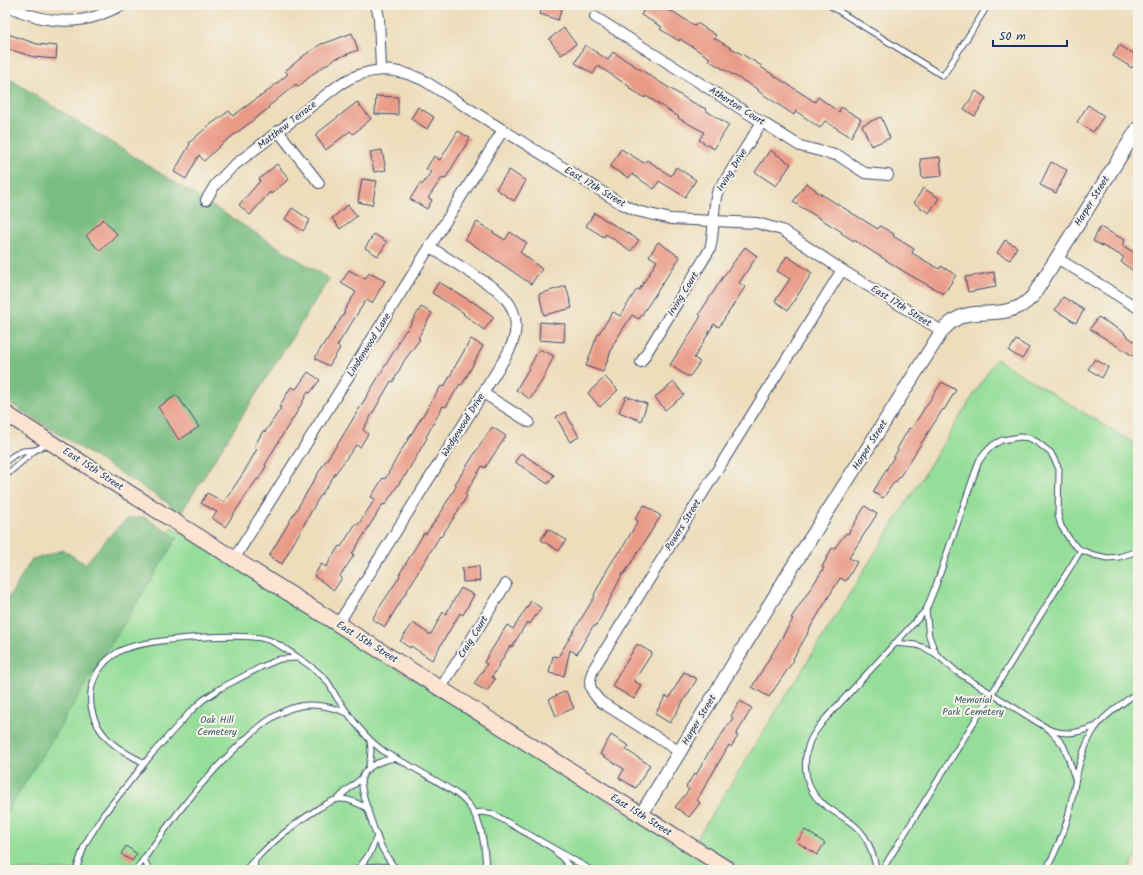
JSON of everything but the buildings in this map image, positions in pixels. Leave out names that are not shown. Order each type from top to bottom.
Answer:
[{"type":"main road","name":"East 15th Street","points":[[5,413],[234,559],[729,870]]},
{"type":"street","points":[[6,5],[35,17],[64,21],[79,20],[96,16],[123,5]]},
{"type":"street","points":[[376,5],[379,18],[381,70]]},
{"type":"street","name":"Atherton Court","points":[[595,17],[800,146],[839,156],[865,173],[888,175]]},
{"type":"street","name":"East 17th Street","points":[[381,70],[393,70],[406,73],[423,80],[620,203],[637,211],[671,219],[757,223],[782,230],[842,270],[942,331]]},
{"type":"street","name":"Matthew Terrace","points":[[206,200],[223,175],[340,84],[358,74],[381,70]]},
{"type":"street","name":"Irving Drive","points":[[713,221],[717,193],[762,122]]},
{"type":"street","name":"Harper Street","points":[[641,815],[795,563],[942,331],[948,324],[960,316],[971,313],[1005,312],[1026,303],[1033,296],[1138,128]]},
{"type":"street","name":"Lindenwood Lane","points":[[234,559],[503,130]]},
{"type":"street","points":[[278,131],[319,183]]},
{"type":"street","name":"Irving Court","points":[[641,362],[705,258],[712,242],[713,221]]},
{"type":"street","name":"Wedgewood Drive","points":[[338,624],[483,393],[511,347],[515,336],[516,324],[514,313],[511,305],[504,296],[496,289],[430,248]]},
{"type":"street","points":[[1057,258],[1138,308]]},
{"type":"street","name":"Powers Street","points":[[680,752],[601,702],[594,696],[590,687],[590,677],[598,661],[842,270]]},
{"type":"street","points":[[483,393],[529,422]]},
{"type":"street","name":"Craig Court","points":[[440,689],[506,584]]},
{"type":"lane","points":[[829,5],[943,76],[988,5]]},
{"type":"lane","points":[[877,870],[870,847],[865,837],[848,821],[824,806],[815,797],[808,785],[806,762],[810,741],[819,727],[926,610],[936,586],[980,461],[985,452],[1002,440],[1020,437],[1029,438],[1037,442],[1051,453],[1059,469],[1060,480],[1058,516],[1061,526],[1072,543],[1081,550],[1108,558],[1119,557],[1138,551]]},
{"type":"lane","points":[[5,476],[36,450],[50,442]]},
{"type":"lane","points":[[5,462],[14,455],[23,451],[36,450]]},
{"type":"lane","points":[[882,870],[1081,550]]},
{"type":"lane","points":[[926,610],[926,625],[936,654]]},
{"type":"lane","points":[[144,763],[112,743],[98,726],[90,710],[89,694],[101,667],[118,651],[135,645],[158,641],[228,636],[249,636],[265,639],[312,666],[328,682],[348,713],[370,741],[383,751],[453,791],[464,800],[474,813],[480,828],[486,870]]},
{"type":"lane","points":[[895,644],[925,648],[936,654],[957,672],[1050,730],[1059,733],[1072,734],[1097,726]]},
{"type":"lane","points":[[76,870],[85,844],[92,830],[144,763],[190,712],[203,700],[221,688],[261,667],[280,659],[298,658]]},
{"type":"lane","points":[[1046,870],[1064,832],[1075,778],[1090,738],[1097,726],[1138,692]]},
{"type":"lane","points":[[136,870],[172,819],[195,791],[229,755],[250,735],[268,721],[299,706],[314,704],[332,707],[348,713]]},
{"type":"lane","points":[[1050,730],[1063,745],[1075,778]]},
{"type":"lane","points":[[245,870],[273,841],[299,820],[329,802],[338,799],[351,786],[362,778],[368,769],[371,758],[372,749],[370,741]]},
{"type":"lane","points":[[368,769],[377,763],[396,758]]},
{"type":"lane","points":[[362,778],[364,801],[377,836],[396,870]]},
{"type":"lane","points":[[338,799],[359,803],[368,809]]},
{"type":"lane","points":[[474,813],[483,812],[493,814],[591,870]]},
{"type":"lane","points":[[357,869],[370,853],[377,836]]},
{"type":"lane","points":[[552,847],[571,870]]},
{"type":"lane","points":[[144,859],[149,870]]},
{"type":"lane","points":[[254,870],[255,860]]},
{"type":"lane","points":[[357,869],[383,867],[396,870]]},
{"type":"green space","points":[[5,76],[329,279],[179,516],[168,509],[171,505],[5,400]]},
{"type":"green space","name":"Memorial Park Cemetery","points":[[996,359],[1138,446],[1138,853],[1128,870],[743,870],[696,840]]},
{"type":"green space","points":[[144,517],[177,538],[5,815],[5,604],[32,559],[63,550],[85,564],[116,529],[129,518]]},
{"type":"green space","name":"Oak Hill Cemetery","points":[[172,527],[717,870],[5,870],[5,791]]}]
